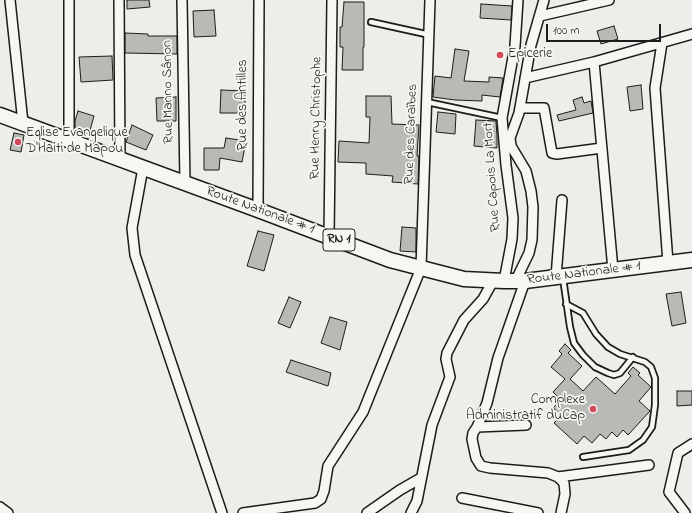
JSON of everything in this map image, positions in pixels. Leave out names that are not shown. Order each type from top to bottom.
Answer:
[{"type":"main road","name":"Route Nationale # 1","points":[[0,115],[329,236],[390,260],[464,279],[509,281],[560,277],[692,260]]},
{"type":"street","points":[[10,0],[23,123]]},
{"type":"street","points":[[69,140],[70,0]]},
{"type":"street","points":[[119,0],[120,159]]},
{"type":"street","name":"Rue Manno Sânon","points":[[182,0],[185,183]]},
{"type":"street","name":"Rue des Antilles","points":[[258,210],[259,0]]},
{"type":"street","name":"Rue Henry Christophe","points":[[329,236],[332,0]]},
{"type":"street","name":"Rue des Caraïbes","points":[[243,513],[315,503],[321,499],[324,491],[328,466],[363,412],[421,268],[430,0]]},
{"type":"street","name":"Rue Capois La Mort","points":[[509,281],[513,218],[502,118],[515,46],[518,0]]},
{"type":"street","points":[[411,513],[417,501],[432,425],[450,377],[446,359],[447,353],[464,320],[483,299],[509,281],[530,253],[533,207],[531,191],[526,171],[511,146],[510,138],[520,108],[531,45],[544,0]]},
{"type":"street","points":[[540,16],[609,0]]},
{"type":"street","points":[[525,78],[594,62],[692,34]]},
{"type":"street","points":[[662,43],[655,88],[668,264]]},
{"type":"street","points":[[594,62],[613,270]]},
{"type":"street","points":[[520,108],[544,108],[552,153],[557,154],[602,148]]},
{"type":"street","points":[[143,168],[132,228],[135,255],[222,513]]},
{"type":"street","points":[[560,277],[562,200]]},
{"type":"street","points":[[509,281],[498,358],[487,403],[473,433],[472,439],[476,458],[481,466],[548,474],[558,477],[649,465]]},
{"type":"street","points":[[477,427],[526,425]]},
{"type":"street","points":[[685,513],[669,492],[678,453],[692,444]]},
{"type":"street","points":[[558,477],[564,483],[565,494],[561,513]]},
{"type":"street","points":[[367,513],[400,490],[421,478]]},
{"type":"street","points":[[462,498],[538,513]]},
{"type":"street","points":[[0,507],[8,513]]},
{"type":"lane","points":[[371,22],[430,35]]},
{"type":"lane","points":[[427,102],[502,118]]},
{"type":"lane","points":[[560,277],[574,343],[583,355],[595,367],[614,375],[620,373],[633,357]]},
{"type":"lane","points":[[566,304],[583,313],[596,334],[608,348],[620,354],[645,362],[651,367],[654,378],[655,404],[652,427],[643,440],[629,450],[583,457]]},
{"type":"building","points":[[127,0],[149,0],[150,7],[127,9]]},
{"type":"building","points":[[344,2],[364,2],[363,70],[342,70],[343,47],[340,47],[340,27],[342,27]]},
{"type":"building","points":[[481,4],[512,6],[511,20],[480,18]]},
{"type":"building","points":[[214,10],[216,36],[194,37],[193,11]]},
{"type":"building","points":[[614,26],[618,39],[601,44],[597,31]]},
{"type":"building","points":[[125,33],[148,34],[148,36],[177,36],[177,54],[125,53]]},
{"type":"building","points":[[455,49],[469,51],[464,81],[489,82],[489,77],[503,78],[500,97],[482,95],[482,101],[455,100],[433,97],[435,76],[451,78]]},
{"type":"building","points":[[112,56],[113,80],[81,82],[79,57]]},
{"type":"building","points":[[641,85],[643,109],[630,111],[627,87]]},
{"type":"building","points":[[221,90],[245,91],[245,113],[220,113]]},
{"type":"building","points":[[366,96],[391,96],[392,124],[419,125],[417,156],[419,156],[418,184],[392,182],[393,176],[366,174],[366,163],[338,162],[339,141],[369,143],[370,117],[366,117]]},
{"type":"building","points":[[176,97],[176,121],[157,121],[156,98]]},
{"type":"building","points":[[582,97],[584,103],[591,101],[593,113],[559,121],[557,115],[576,110],[573,100]]},
{"type":"building","points":[[78,111],[94,116],[89,134],[75,130],[75,121]]},
{"type":"building","points":[[438,112],[456,114],[455,134],[436,132]]},
{"type":"building","points":[[476,120],[496,121],[497,148],[474,146]]},
{"type":"building","points":[[132,125],[153,135],[146,150],[126,142]]},
{"type":"building","points":[[14,133],[24,135],[21,152],[10,150]]},
{"type":"building","points":[[226,138],[246,141],[242,162],[220,158],[219,170],[204,170],[204,148],[224,148]]},
{"type":"building","points":[[402,227],[416,228],[416,252],[400,251]]},
{"type":"building","points":[[258,231],[274,235],[264,271],[247,266]]},
{"type":"building","points":[[681,292],[686,323],[672,326],[666,294]]},
{"type":"building","points":[[289,297],[301,302],[290,328],[278,323]]},
{"type":"building","points":[[330,317],[347,322],[340,350],[321,343]]},
{"type":"building","points":[[565,344],[571,350],[568,353],[582,366],[570,379],[583,391],[596,377],[615,394],[631,376],[628,373],[633,367],[640,373],[638,375],[651,387],[639,401],[650,411],[628,435],[623,430],[617,437],[612,432],[606,439],[600,434],[592,443],[584,436],[577,444],[554,423],[562,415],[553,408],[561,400],[553,392],[565,379],[551,367],[562,354],[559,351]]},
{"type":"building","points":[[291,360],[331,373],[328,386],[286,372]]},
{"type":"building","points":[[677,391],[692,391],[692,405],[677,406]]},
{"type":"place","name":"Epicerie","points":[[500,55]]},
{"type":"place","name":"Eglise Evangelique D'Haiti de Mapou","points":[[18,142]]},
{"type":"place","name":"Complexe Administratif duCap","points":[[593,409]]}]
